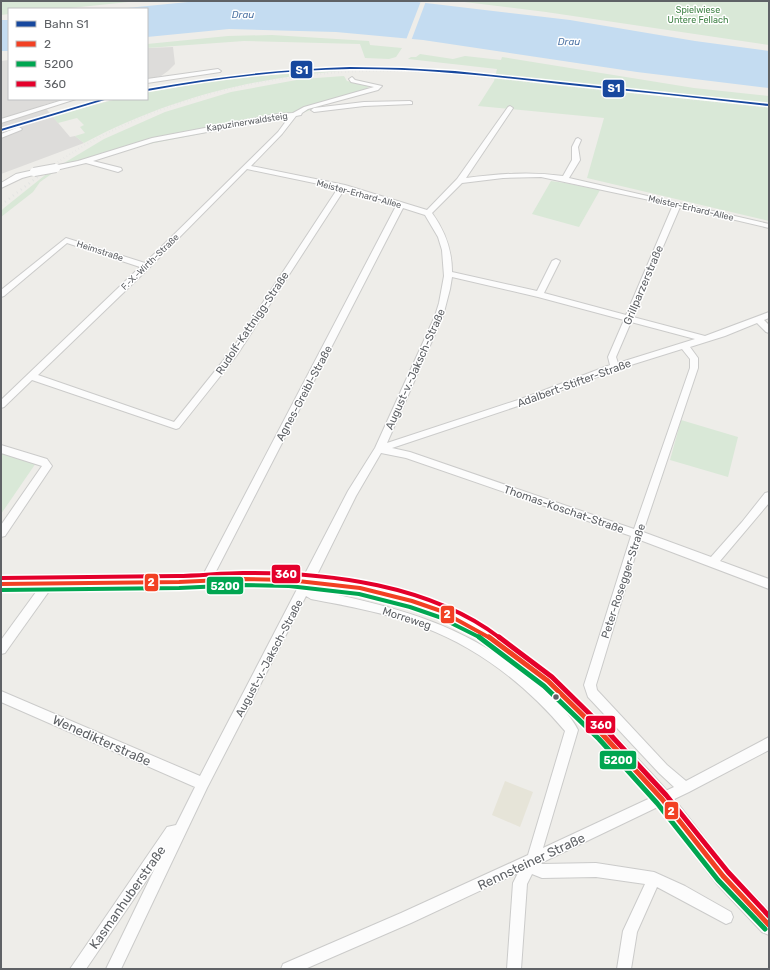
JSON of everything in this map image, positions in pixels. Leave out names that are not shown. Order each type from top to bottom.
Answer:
[{"type":"main road","points":[[1,584],[267,579],[306,585],[360,588],[412,601],[441,611],[484,633],[548,681],[603,734],[662,800],[723,876],[769,925]]},
{"type":"street","points":[[148,82],[218,71]]},
{"type":"street","points":[[294,115],[314,105],[376,89],[379,86],[354,81],[352,79]]},
{"type":"street","points":[[1,121],[69,100]]},
{"type":"street","name":"Kapuzinerwaldsteig","points":[[1,186],[19,176],[87,161],[134,145],[174,136],[320,109],[364,104],[410,103]]},
{"type":"street","points":[[428,213],[460,181],[510,108]]},
{"type":"street","name":"F.-X.-Wirth-Straße","points":[[1,405],[146,266],[280,133],[294,115]]},
{"type":"street","points":[[1,136],[19,129]]},
{"type":"street","points":[[565,179],[576,160],[575,147],[578,140]]},
{"type":"street","points":[[87,161],[118,170]]},
{"type":"street","name":"Meister-Erhard-Allee","points":[[246,167],[342,187],[428,213]]},
{"type":"street","name":"Meister-Erhard-Allee","points":[[460,181],[503,176],[541,175],[677,204],[769,226]]},
{"type":"street","name":"Rudolf-Kattnigg-Straße","points":[[30,376],[176,426],[234,354],[342,187]]},
{"type":"street","name":"Agnes-Greibl-Straße","points":[[206,580],[401,204]]},
{"type":"street","name":"Grillparzerstraße","points":[[615,367],[612,358],[677,204]]},
{"type":"street","name":"August-v.-Jaksch-Straße","points":[[113,969],[203,784],[352,494],[379,449],[440,316],[445,300],[449,274],[448,254],[442,233],[437,223],[428,213]]},
{"type":"street","name":"Heimstraße","points":[[1,294],[66,240],[146,266]]},
{"type":"street","points":[[539,294],[556,261]]},
{"type":"street","points":[[449,274],[539,294],[704,339]]},
{"type":"street","name":"Adalbert-Stifter-Straße","points":[[379,449],[524,401],[615,367],[722,334],[769,315]]},
{"type":"street","points":[[758,319],[769,330]]},
{"type":"street","name":"Peter-Rosegger-Straße","points":[[683,345],[694,358],[694,368],[637,534],[590,685],[592,693],[663,769],[685,788]]},
{"type":"street","points":[[1,449],[44,462],[47,466],[1,533]]},
{"type":"street","name":"Thomas-Koschat-Straße","points":[[379,449],[408,454],[637,534],[769,584]]},
{"type":"street","points":[[712,563],[746,525],[769,496]]},
{"type":"street","points":[[1,649],[48,584]]},
{"type":"street","name":"Morreweg","points":[[306,585],[311,594],[366,605],[440,628],[499,661],[530,685],[554,707],[572,730],[533,860]]},
{"type":"street","name":"Wenedikterstraße","points":[[1,696],[203,784]]},
{"type":"street","name":"Rennsteiner Straße","points":[[289,969],[406,918],[662,800],[769,742]]},
{"type":"street","name":"Kasmanhuberstraße","points":[[77,969],[172,832],[180,831]]},
{"type":"street","points":[[533,860],[536,869],[542,871],[596,870],[654,879],[680,891],[726,917]]},
{"type":"street","points":[[514,969],[520,883],[533,860]]},
{"type":"street","points":[[624,969],[630,931],[654,879]]},
{"type":"shaded area","points":[[173,47],[175,64],[161,76],[148,79],[148,48]]},
{"type":"shaded area","points":[[8,60],[8,100],[60,100],[43,105],[70,137],[75,136],[84,143],[1,174],[1,61]]},
{"type":"shaded area","points":[[505,781],[533,792],[520,827],[492,815]]},
{"type":"green space","points":[[1,1],[138,1],[71,8],[8,8],[8,14],[1,15]]},
{"type":"green space","name":"Spielwiese Untere Fellach","points":[[456,1],[769,1],[769,45],[546,12]]},
{"type":"green space","points":[[272,35],[369,41],[370,45],[402,48],[396,57],[389,59],[365,58],[360,44],[244,41],[148,48],[148,44],[228,36]]},
{"type":"green space","points":[[420,54],[453,59],[465,56],[501,60],[502,57],[694,88],[769,96],[769,221],[587,178],[604,118],[478,106],[494,81],[497,69],[408,59],[411,57],[416,57]]},
{"type":"green space","points":[[339,71],[272,79],[208,94],[146,114],[84,143],[75,136],[85,133],[80,127],[84,125],[77,118],[58,123],[52,116],[113,100],[148,100],[148,92],[253,76]]},
{"type":"green space","points":[[344,76],[347,81],[370,85],[365,90],[332,101],[298,115],[149,144],[69,166],[64,163],[104,139],[165,112],[231,92],[302,79]]},
{"type":"green space","points":[[57,170],[40,182],[33,192],[1,217],[1,211],[4,208],[49,172]]},
{"type":"green space","points":[[551,181],[600,190],[579,227],[532,214]]},
{"type":"green space","points":[[681,420],[738,437],[728,477],[670,460]]},
{"type":"green space","points":[[1,452],[36,463],[1,514]]},
{"type":"water","name":"Drau","points":[[198,1],[409,1],[570,20],[695,41],[769,51],[769,88],[637,72],[423,40],[336,32],[229,29],[148,37],[148,8],[127,8]]},
{"type":"water","points":[[1,20],[8,20],[8,51],[1,51]]},
{"type":"pier","points":[[421,1],[426,1],[411,41],[406,40]]},
{"type":"railway","points":[[52,166],[87,144],[124,125],[163,109],[202,96],[243,86],[284,78],[326,73],[413,71],[483,77],[769,108]]},
{"type":"railway","points":[[1,205],[53,165]]},
{"type":"rail line","name":"S1","points":[[148,90],[197,81],[274,72],[376,68],[481,74],[769,105]]},
{"type":"rail line","name":"S1","points":[[1,130],[103,100]]},
{"type":"transit line","name":"360","points":[[1,578],[179,576],[243,573],[289,574],[361,582],[413,595],[444,606],[487,628],[552,677],[607,731],[666,795],[728,872],[769,916]]},
{"type":"transit line","name":"2","points":[[1,584],[179,582],[243,579],[289,580],[360,588],[412,601],[441,611],[484,633],[548,681],[603,735],[662,799],[723,876],[769,925]]},
{"type":"transit line","name":"5200","points":[[1,590],[179,588],[243,585],[289,586],[359,594],[410,607],[439,617],[481,638],[544,686],[599,739],[657,803],[718,880],[765,929]]}]
